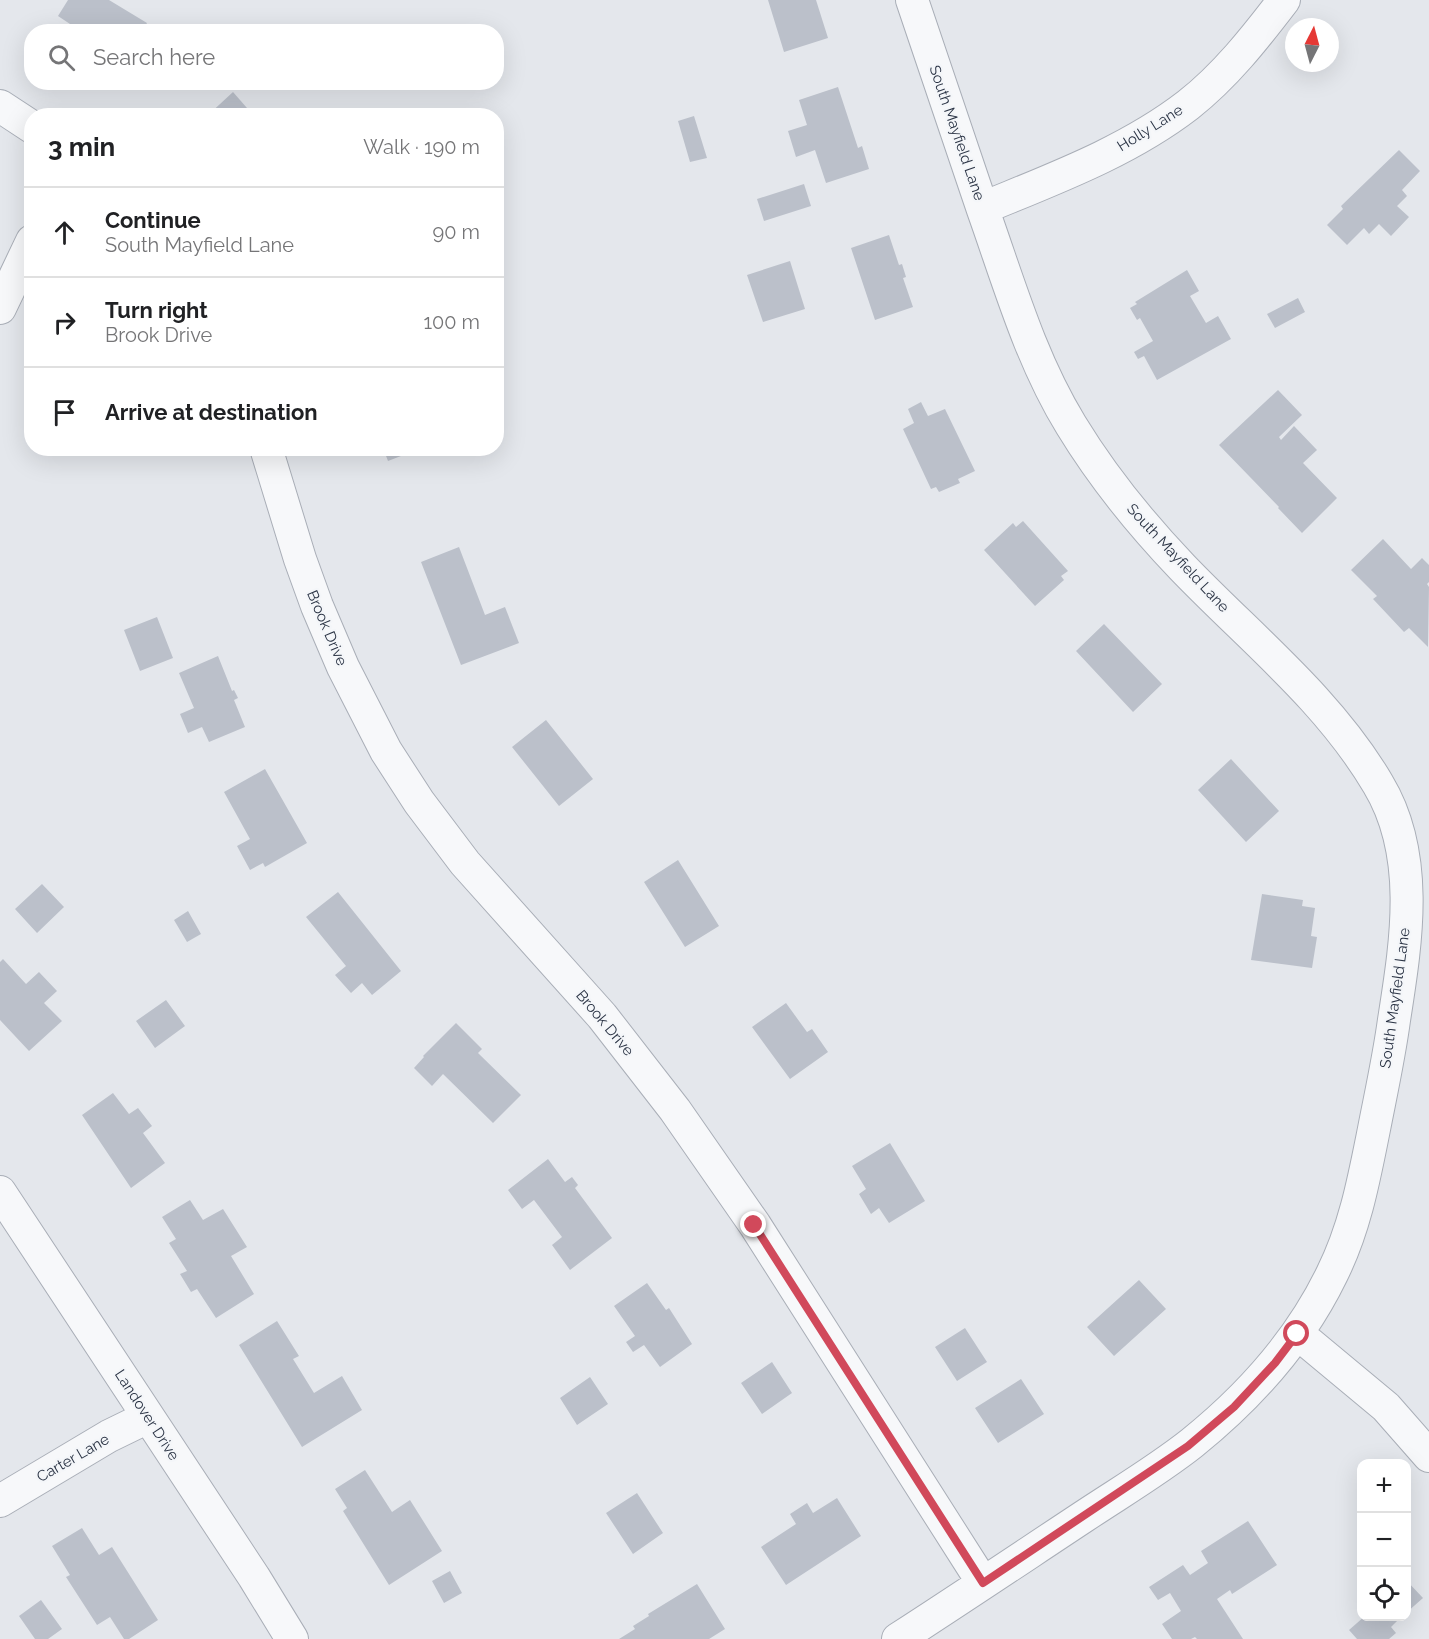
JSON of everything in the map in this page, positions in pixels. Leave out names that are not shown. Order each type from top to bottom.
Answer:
[{"type":"street","name":"South Mayfield Lane","points":[[898,1639],[1188,1446],[1234,1407],[1275,1363],[1297,1334],[1332,1275],[1352,1228],[1391,1041],[1406,937],[1406,886],[1400,838],[1391,810],[1378,784],[1340,730],[1296,680],[1180,566],[1108,482],[1068,420],[1035,356],[1013,301],[912,0]]},
{"type":"street","name":"Holly Lane","points":[[983,208],[1090,162],[1144,135],[1188,105],[1220,77],[1254,39],[1284,0]]},
{"type":"street","points":[[0,106],[24,122]]},
{"type":"street","points":[[0,308],[24,258]]},
{"type":"street","name":"Brook Drive","points":[[268,456],[300,559],[343,667],[392,759],[419,802],[465,863],[602,1016],[675,1110],[754,1225],[983,1583]]},
{"type":"street","name":"Landover Drive","points":[[0,1192],[254,1576],[292,1639]]},
{"type":"street","points":[[1297,1334],[1386,1407],[1429,1456]]},
{"type":"street","name":"Carter Lane","points":[[0,1501],[110,1436],[148,1417]]},
{"type":"building","points":[[68,0],[109,0],[147,23],[70,24],[58,16]]},
{"type":"building","points":[[768,0],[816,0],[828,38],[784,52]]},
{"type":"building","points":[[838,87],[858,148],[862,146],[869,169],[826,183],[815,150],[796,157],[788,131],[807,125],[799,100]]},
{"type":"building","points":[[233,92],[247,108],[216,108]]},
{"type":"building","points":[[694,116],[707,158],[690,162],[678,121]]},
{"type":"building","points":[[1399,150],[1420,171],[1402,190],[1407,196],[1397,206],[1409,217],[1391,236],[1379,224],[1369,234],[1364,228],[1347,245],[1327,225],[1343,209],[1341,206]]},
{"type":"building","points":[[804,184],[811,206],[764,221],[757,199]]},
{"type":"building","points":[[889,235],[899,265],[902,264],[906,277],[903,278],[913,307],[875,320],[851,248]]},
{"type":"building","points":[[790,261],[805,309],[763,322],[747,275]]},
{"type":"building","points":[[1187,270],[1199,291],[1190,296],[1206,323],[1218,316],[1231,339],[1157,380],[1144,356],[1138,359],[1134,352],[1153,341],[1140,318],[1137,320],[1130,308],[1137,304],[1135,302]]},
{"type":"building","points":[[1298,298],[1305,312],[1275,328],[1267,314]]},
{"type":"building","points":[[1278,390],[1302,415],[1279,437],[1281,440],[1294,426],[1317,450],[1303,463],[1337,498],[1302,533],[1219,445]]},
{"type":"building","points":[[921,402],[928,416],[945,409],[975,471],[958,479],[960,483],[939,492],[936,487],[931,489],[903,429],[914,423],[908,409]]},
{"type":"building","points":[[386,456],[401,456],[388,461]]},
{"type":"building","points":[[1023,521],[1068,571],[1061,576],[1064,580],[1035,606],[984,550],[1013,523],[1016,527]]},
{"type":"building","points":[[1383,539],[1411,569],[1422,558],[1429,565],[1428,647],[1409,628],[1404,632],[1373,599],[1377,596],[1351,570]]},
{"type":"building","points":[[459,547],[485,615],[505,607],[519,643],[461,665],[421,562]]},
{"type":"building","points":[[157,617],[173,658],[140,671],[124,630]]},
{"type":"building","points":[[1104,624],[1162,684],[1133,712],[1076,651]]},
{"type":"building","points":[[218,656],[232,691],[234,690],[238,698],[234,700],[245,727],[209,742],[202,727],[188,733],[180,714],[194,708],[179,673]]},
{"type":"building","points":[[546,720],[593,779],[559,806],[512,747]]},
{"type":"building","points":[[1231,759],[1279,811],[1246,842],[1198,790]]},
{"type":"building","points":[[265,769],[307,843],[265,867],[263,863],[250,870],[237,846],[250,839],[224,792]]},
{"type":"building","points":[[678,860],[719,926],[685,947],[644,882]]},
{"type":"building","points":[[42,884],[64,907],[37,933],[15,909]]},
{"type":"building","points":[[338,892],[401,971],[372,995],[362,983],[351,993],[335,975],[346,966],[306,917]]},
{"type":"building","points":[[1262,894],[1303,900],[1302,906],[1315,908],[1311,936],[1317,937],[1312,968],[1251,960]]},
{"type":"building","points":[[188,911],[201,934],[187,942],[174,920]]},
{"type":"building","points":[[3,959],[26,984],[39,972],[57,991],[44,1003],[62,1021],[29,1051],[0,1020],[0,962]]},
{"type":"building","points":[[166,1000],[185,1026],[155,1048],[136,1021]]},
{"type":"building","points":[[786,1003],[807,1032],[812,1029],[828,1052],[790,1079],[752,1027]]},
{"type":"building","points":[[456,1023],[482,1049],[478,1053],[521,1095],[493,1123],[443,1074],[432,1086],[414,1068]]},
{"type":"building","points":[[113,1093],[129,1114],[138,1108],[152,1126],[143,1133],[165,1163],[131,1188],[82,1115]]},
{"type":"building","points":[[890,1143],[925,1201],[889,1223],[879,1208],[871,1214],[859,1194],[866,1189],[852,1166]]},
{"type":"building","points":[[548,1159],[565,1182],[572,1177],[578,1185],[575,1188],[612,1238],[570,1270],[552,1245],[562,1237],[534,1200],[522,1209],[508,1190]]},
{"type":"building","points":[[190,1200],[203,1220],[223,1209],[247,1247],[231,1256],[254,1294],[216,1318],[197,1289],[191,1292],[180,1274],[187,1271],[169,1243],[176,1239],[162,1217]]},
{"type":"building","points":[[1139,1280],[1166,1309],[1114,1356],[1087,1327]]},
{"type":"building","points":[[647,1283],[666,1310],[669,1308],[692,1344],[660,1367],[644,1345],[633,1352],[626,1342],[635,1336],[614,1306]]},
{"type":"building","points":[[277,1321],[299,1356],[293,1359],[314,1393],[342,1376],[362,1410],[302,1447],[239,1345]]},
{"type":"building","points":[[965,1328],[987,1362],[957,1381],[935,1347]]},
{"type":"building","points":[[772,1362],[792,1393],[762,1414],[741,1383]]},
{"type":"building","points":[[590,1377],[608,1404],[577,1425],[560,1398]]},
{"type":"building","points":[[1021,1379],[1044,1414],[998,1443],[975,1408]]},
{"type":"building","points":[[365,1470],[392,1512],[410,1500],[442,1551],[389,1585],[343,1511],[347,1508],[335,1489]]},
{"type":"building","points":[[637,1493],[663,1533],[633,1554],[606,1513]]},
{"type":"building","points":[[837,1498],[861,1536],[786,1585],[761,1547],[796,1524],[790,1514],[807,1503],[813,1513]]},
{"type":"building","points":[[1248,1521],[1277,1565],[1232,1594],[1230,1590],[1217,1599],[1243,1639],[1197,1639],[1195,1637],[1172,1639],[1162,1624],[1181,1611],[1170,1593],[1158,1600],[1149,1587],[1183,1565],[1190,1575],[1208,1563],[1201,1551]]},
{"type":"building","points":[[82,1528],[99,1555],[112,1547],[158,1620],[129,1639],[124,1639],[110,1617],[97,1625],[66,1577],[70,1575],[52,1546]]},
{"type":"building","points":[[450,1571],[462,1593],[444,1603],[432,1581]]},
{"type":"building","points":[[697,1584],[725,1629],[709,1639],[619,1639],[635,1629],[633,1626],[649,1616],[648,1614]]},
{"type":"building","points":[[1411,1585],[1423,1598],[1411,1609]]},
{"type":"building","points":[[41,1600],[62,1629],[48,1639],[35,1639],[19,1616]]},
{"type":"building","points":[[1359,1621],[1397,1621],[1391,1627],[1396,1633],[1389,1639],[1357,1639],[1349,1630]]},
{"type":"route","points":[[754,1225],[983,1583],[1188,1446],[1234,1407],[1275,1363],[1297,1334]]}]
